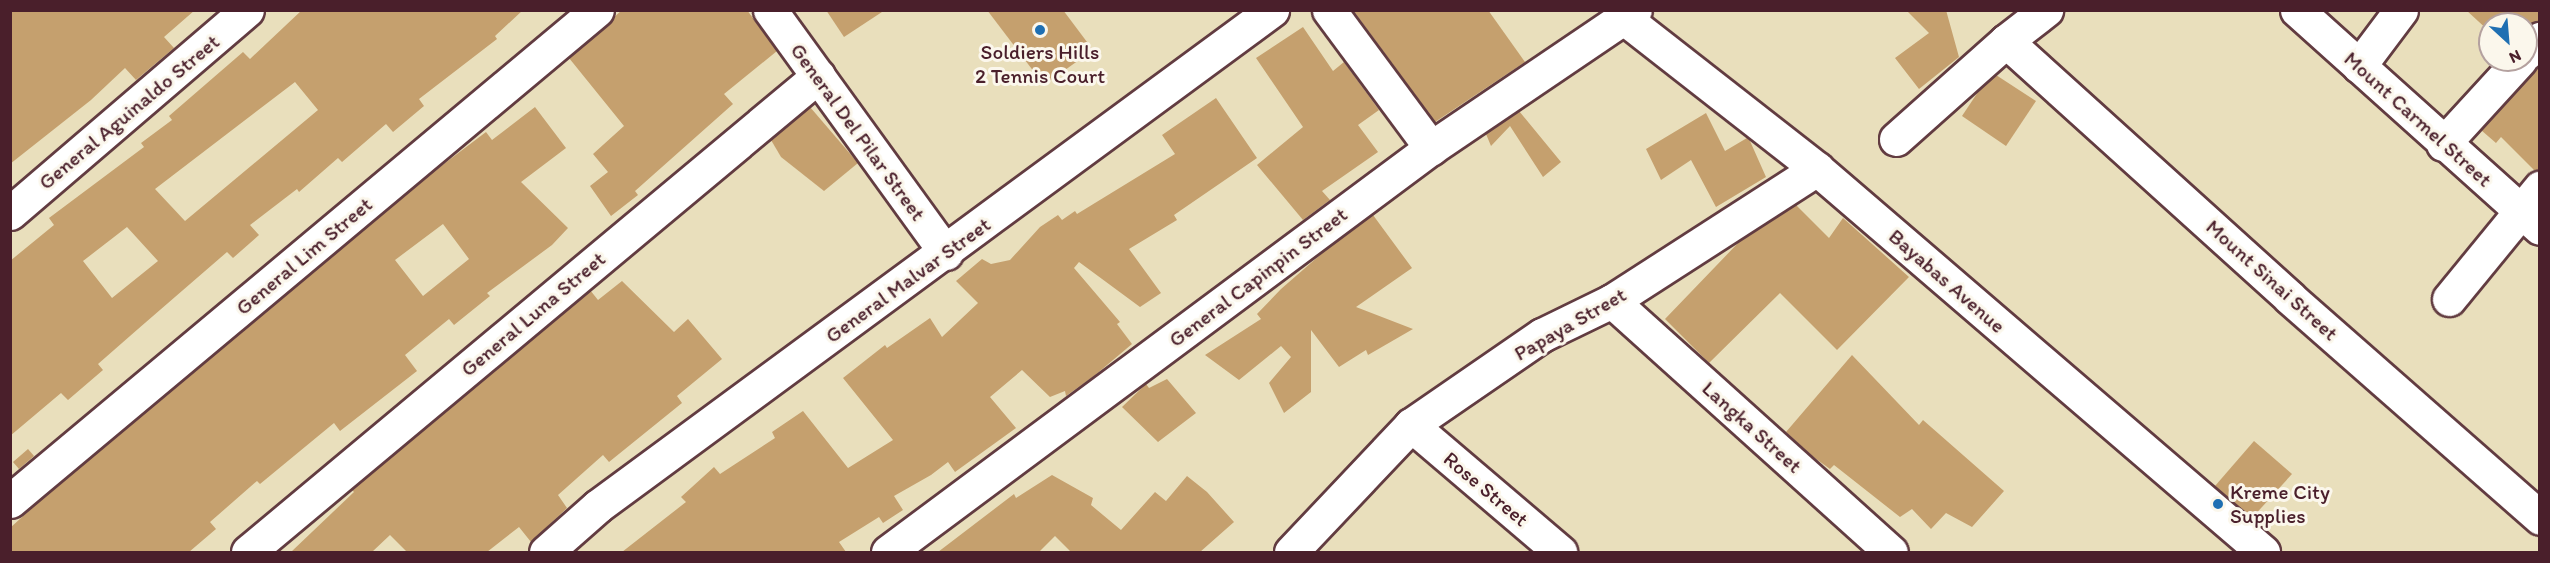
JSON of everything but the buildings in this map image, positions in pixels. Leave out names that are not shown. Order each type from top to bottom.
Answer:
[{"type":"street","name":"General Aguinaldo Street","points":[[10,213],[248,10]]},
{"type":"street","name":"General Lim Street","points":[[10,501],[597,10]]},
{"type":"street","name":"General Del Pilar Street","points":[[770,10],[946,253]]},
{"type":"street","name":"General Malvar Street","points":[[546,552],[598,506],[946,253],[1272,10]]},
{"type":"street","points":[[1329,10],[1431,148]]},
{"type":"street","points":[[1896,139],[2006,41],[2046,10]]},
{"type":"street","name":"Mount Carmel Street","points":[[2298,10],[2443,144],[2533,209]]},
{"type":"street","points":[[2360,66],[2401,10]]},
{"type":"street","name":"General Capinpin Street","points":[[888,552],[1431,148],[1630,14]]},
{"type":"street","name":"Bayabas Avenue","points":[[1630,14],[1817,169],[2263,552]]},
{"type":"street","name":"Mount Sinai Street","points":[[2006,41],[2290,298],[2540,518]]},
{"type":"street","points":[[2443,144],[2509,72]]},
{"type":"street","name":"General Luna Street","points":[[248,552],[818,76]]},
{"type":"street","name":"Papaya Street","points":[[1291,552],[1411,425],[1542,335],[1612,301],[1817,169]]},
{"type":"street","points":[[2449,299],[2533,209]]},
{"type":"street","name":"Langka Street","points":[[1612,301],[1891,552]]},
{"type":"street","name":"Rose Street","points":[[1411,425],[1560,552]]},
{"type":"place","name":"Soldiers Hills 2 Tennis Court","points":[[1040,30]]},
{"type":"place","name":"Kreme City Supplies","points":[[2218,504]]}]
